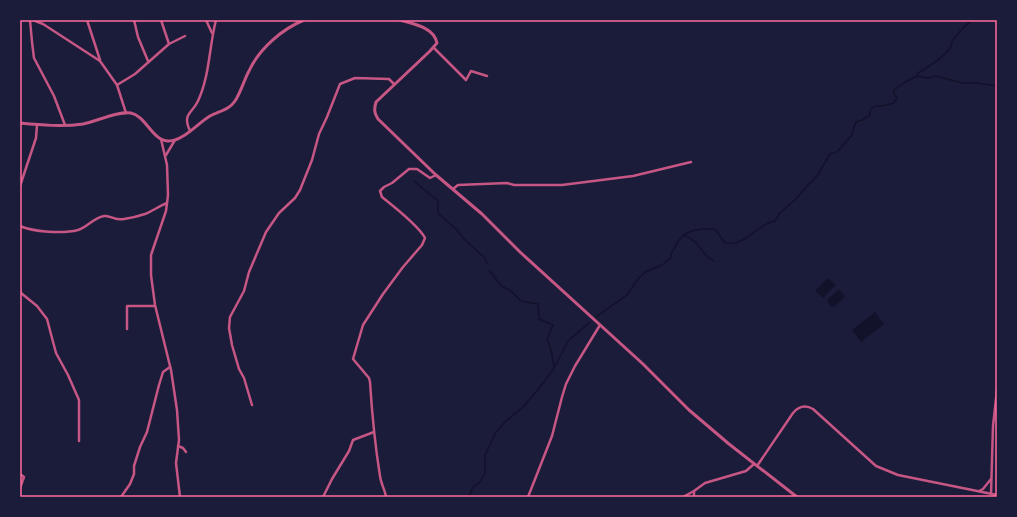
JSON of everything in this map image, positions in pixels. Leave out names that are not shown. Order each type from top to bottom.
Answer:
[{"type":"street","points":[[65,125],[54,96],[34,58],[32,20],[43,24],[100,61]]},
{"type":"street","points":[[87,20],[100,61],[117,85],[126,113]]},
{"type":"street","points":[[134,20],[138,37],[148,61]]},
{"type":"street","points":[[161,20],[169,44]]},
{"type":"street","points":[[206,20],[212,33]]},
{"type":"street","points":[[190,131],[187,118],[190,111],[198,102],[208,70],[212,33],[216,20]]},
{"type":"street","points":[[161,139],[168,141],[175,140],[190,131],[206,118],[232,105],[241,90],[249,70],[262,52],[284,32],[295,24],[304,20]]},
{"type":"street","points":[[400,20],[423,28],[432,33],[436,37],[436,43],[434,48],[376,102],[374,106],[375,114],[378,119],[436,175],[482,214],[524,255],[643,364],[689,410],[755,465],[797,497]]},
{"type":"street","points":[[117,85],[135,74],[169,44],[185,36]]},
{"type":"street","points":[[434,48],[466,80],[471,71],[487,76]]},
{"type":"street","points":[[252,406],[244,378],[239,369],[234,352],[229,323],[232,312],[244,291],[266,232],[279,213],[295,198],[300,190],[312,160],[319,134],[328,117],[340,84],[355,78],[389,79],[394,84]]},
{"type":"street","points":[[20,123],[37,125],[84,124],[126,113],[134,114],[139,117],[161,139],[166,155],[168,185],[167,204],[150,260],[155,306],[170,367],[177,410],[178,446],[176,463],[180,497]]},
{"type":"street","points":[[20,186],[36,138],[37,125]]},
{"type":"street","points":[[166,155],[175,140]]},
{"type":"street","points":[[453,189],[458,185],[507,183],[514,185],[562,185],[633,176],[691,162]]},
{"type":"street","points":[[386,497],[380,481],[372,416],[370,382],[369,378],[353,359],[355,348],[366,320],[402,267],[422,244],[425,238],[415,226],[382,197],[380,191],[409,169],[417,169],[430,178],[436,175]]},
{"type":"street","points":[[20,226],[25,228],[59,231],[78,230],[87,226],[93,220],[104,216],[116,220],[124,219],[146,214],[160,206],[167,204]]},
{"type":"street","points":[[20,289],[21,293],[37,306],[47,319],[56,353],[80,400],[79,441]]},
{"type":"street","points":[[128,330],[127,306],[155,306]]},
{"type":"street","points":[[528,497],[552,436],[566,384],[600,325]]},
{"type":"street","points":[[120,497],[130,484],[134,474],[134,466],[147,432],[158,385],[163,372],[170,367]]},
{"type":"street","points":[[991,494],[993,426],[997,390]]},
{"type":"street","points":[[808,406],[810,401]]},
{"type":"street","points":[[683,497],[705,483],[746,471],[755,465],[793,413],[797,409],[808,406],[814,409],[876,466],[898,475],[997,495]]},
{"type":"street","points":[[323,497],[349,451],[353,440],[374,432]]},
{"type":"street","points":[[178,446],[183,448],[186,452]]},
{"type":"street","points":[[20,474],[24,477],[20,488]]},
{"type":"street","points":[[977,491],[983,489],[991,478]]},
{"type":"street","points":[[694,491],[694,497]]},
{"type":"shaded area","points":[[828,278],[836,285],[823,298],[815,291]]},
{"type":"shaded area","points":[[838,290],[841,291],[845,297],[834,307],[831,307],[827,300]]},
{"type":"shaded area","points":[[875,312],[884,324],[861,342],[852,330]]},
{"type":"waterway","points":[[596,317],[627,295],[637,280],[645,272],[662,265],[671,258],[671,253],[678,242],[687,233],[696,230],[715,229],[725,243],[732,243],[745,239],[762,226],[775,221],[780,213],[797,198],[817,176],[830,154],[837,152],[851,136],[856,122],[870,115],[870,110],[875,106],[894,103],[897,98],[894,94],[894,90],[917,76],[918,73],[944,55],[950,48],[952,41],[965,26],[973,20]]},
{"type":"waterway","points":[[917,76],[928,78],[936,76],[963,83],[997,86]]},
{"type":"waterway","points":[[414,181],[438,201],[438,213],[485,258],[487,264]]},
{"type":"waterway","points":[[683,235],[694,241],[706,255],[714,261]]},
{"type":"waterway","points":[[489,270],[501,286],[511,291],[521,301],[538,304],[539,319],[553,325],[547,339],[554,366]]},
{"type":"waterway","points":[[468,497],[472,488],[480,482],[485,473],[485,455],[496,432],[506,421],[522,408],[537,391],[554,368],[568,341],[589,323]]}]
